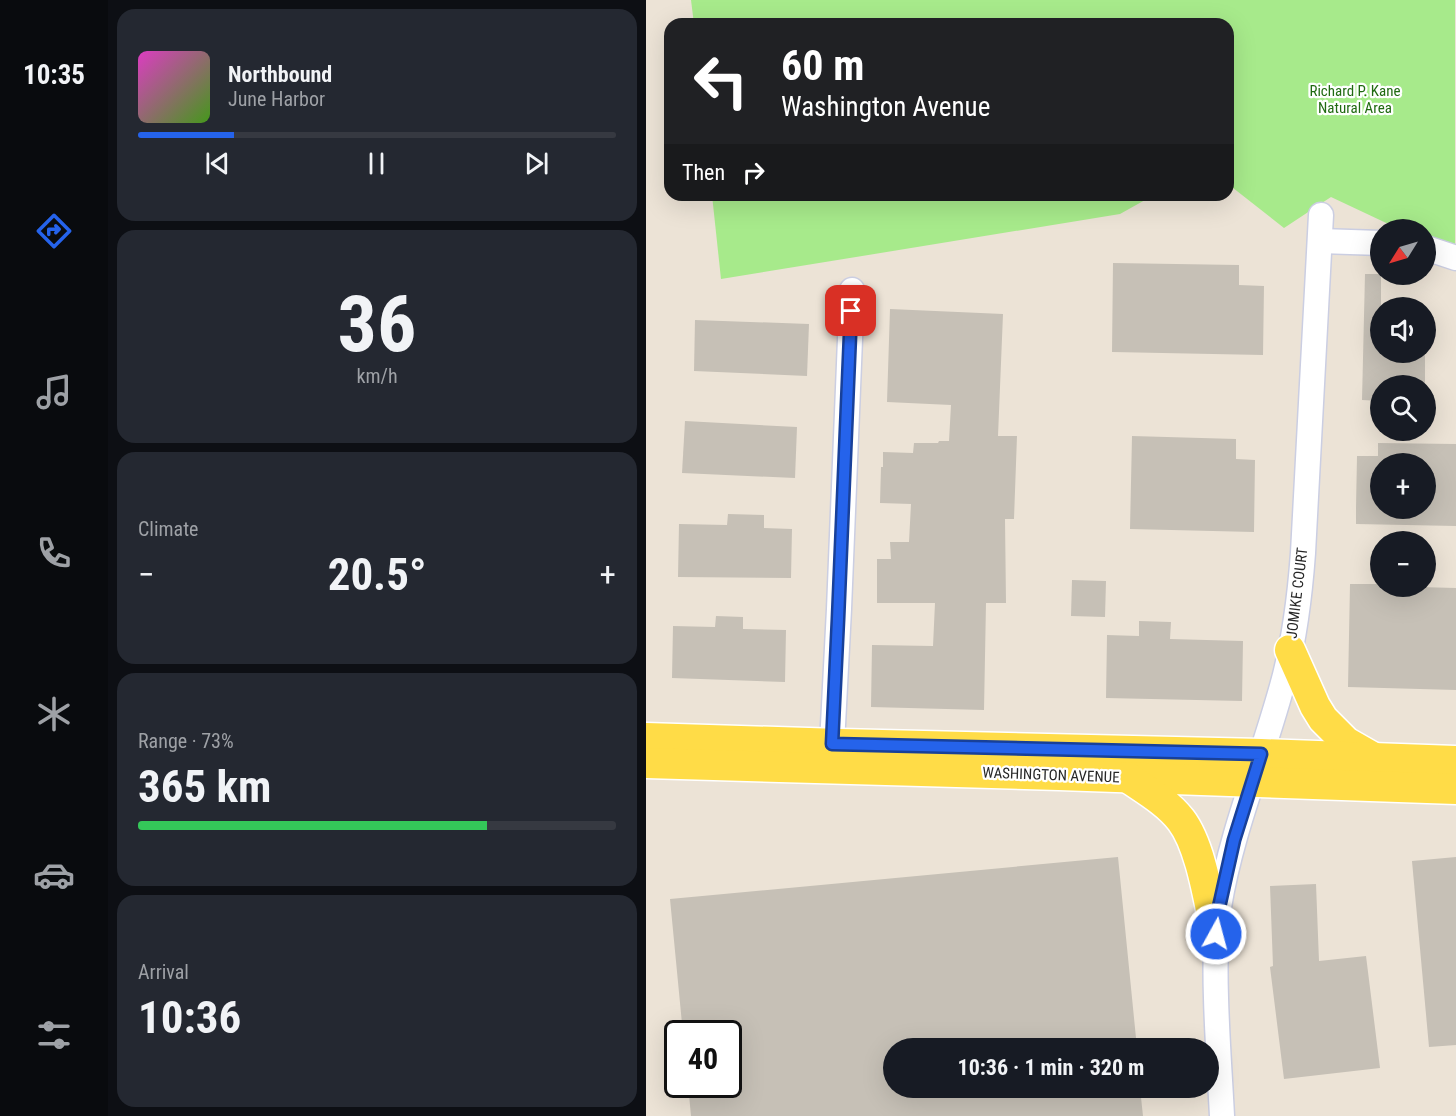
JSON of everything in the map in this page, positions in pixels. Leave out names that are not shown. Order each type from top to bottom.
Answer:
[{"type":"main road","points":[[1290,650],[1323,719],[1346,742],[1374,758]]},
{"type":"main road","name":"WASHINGTON AVENUE","points":[[646,738],[1456,761]]},
{"type":"main road","name":"WASHINGTON AVENUE","points":[[646,763],[1456,789]]},
{"type":"main road","points":[[1127,777],[1162,802],[1182,821],[1190,835],[1198,856],[1216,934]]},
{"type":"street","points":[[1321,215],[1320,241],[1370,243]]},
{"type":"street","name":"JOMIKE COURT","points":[[1222,1116],[1215,976],[1219,907],[1234,840],[1279,696],[1290,650],[1301,581],[1320,241]]},
{"type":"street","points":[[1436,251],[1456,258]]},
{"type":"street","points":[[832,744],[852,290]]},
{"type":"green space","name":"Richard P. Kane Natural Area","points":[[691,0],[1455,0],[1455,257],[1436,248],[1436,219],[1378,219],[1331,197],[1284,228],[1234,189],[1234,18],[693,18]]},
{"type":"green space","points":[[713,201],[1143,201],[1120,214],[721,279]]},
{"type":"building","points":[[1113,263],[1239,265],[1239,285],[1264,286],[1263,355],[1112,352]]},
{"type":"building","points":[[1365,274],[1370,274],[1370,285],[1381,285],[1381,297],[1370,297],[1370,363],[1425,363],[1425,375],[1370,375],[1370,400],[1362,400]]},
{"type":"building","points":[[890,309],[1003,314],[998,436],[1017,436],[1014,519],[1005,519],[1006,603],[986,603],[984,710],[871,707],[872,645],[933,646],[935,603],[877,603],[877,559],[891,559],[890,542],[909,542],[911,504],[880,503],[883,452],[913,453],[914,443],[949,441],[951,405],[887,402]]},
{"type":"building","points":[[695,320],[809,324],[807,376],[694,371]]},
{"type":"building","points":[[685,421],[797,427],[795,478],[682,473]]},
{"type":"building","points":[[1132,436],[1236,439],[1236,459],[1255,460],[1254,532],[1130,529]]},
{"type":"building","points":[[1378,443],[1456,444],[1456,526],[1356,524],[1357,456],[1370,456],[1370,519],[1436,519],[1436,453],[1378,453]]},
{"type":"building","points":[[728,514],[764,515],[764,528],[792,529],[791,578],[678,577],[679,524],[727,525]]},
{"type":"building","points":[[1072,580],[1106,581],[1105,617],[1071,616]]},
{"type":"building","points":[[1350,584],[1370,584],[1370,597],[1436,597],[1436,587],[1456,588],[1456,690],[1348,687]]},
{"type":"building","points":[[716,616],[743,617],[743,629],[786,630],[785,682],[672,678],[673,626],[715,627]]},
{"type":"building","points":[[1139,621],[1171,622],[1170,639],[1243,641],[1242,701],[1106,698],[1107,635],[1139,636]]},
{"type":"building","points":[[1118,857],[1136,1038],[883,1038],[883,1098],[1141,1098],[1143,1116],[691,1116],[689,1098],[742,1098],[742,1020],[682,1020],[670,899]]},
{"type":"building","points":[[1456,857],[1456,1045],[1429,1047],[1412,861]]},
{"type":"building","points":[[1316,884],[1319,961],[1366,956],[1380,1068],[1284,1079],[1270,967],[1273,966],[1270,886]]},
{"type":"route","points":[[851,311],[832,744],[1261,754],[1226,872],[1216,934]]}]
